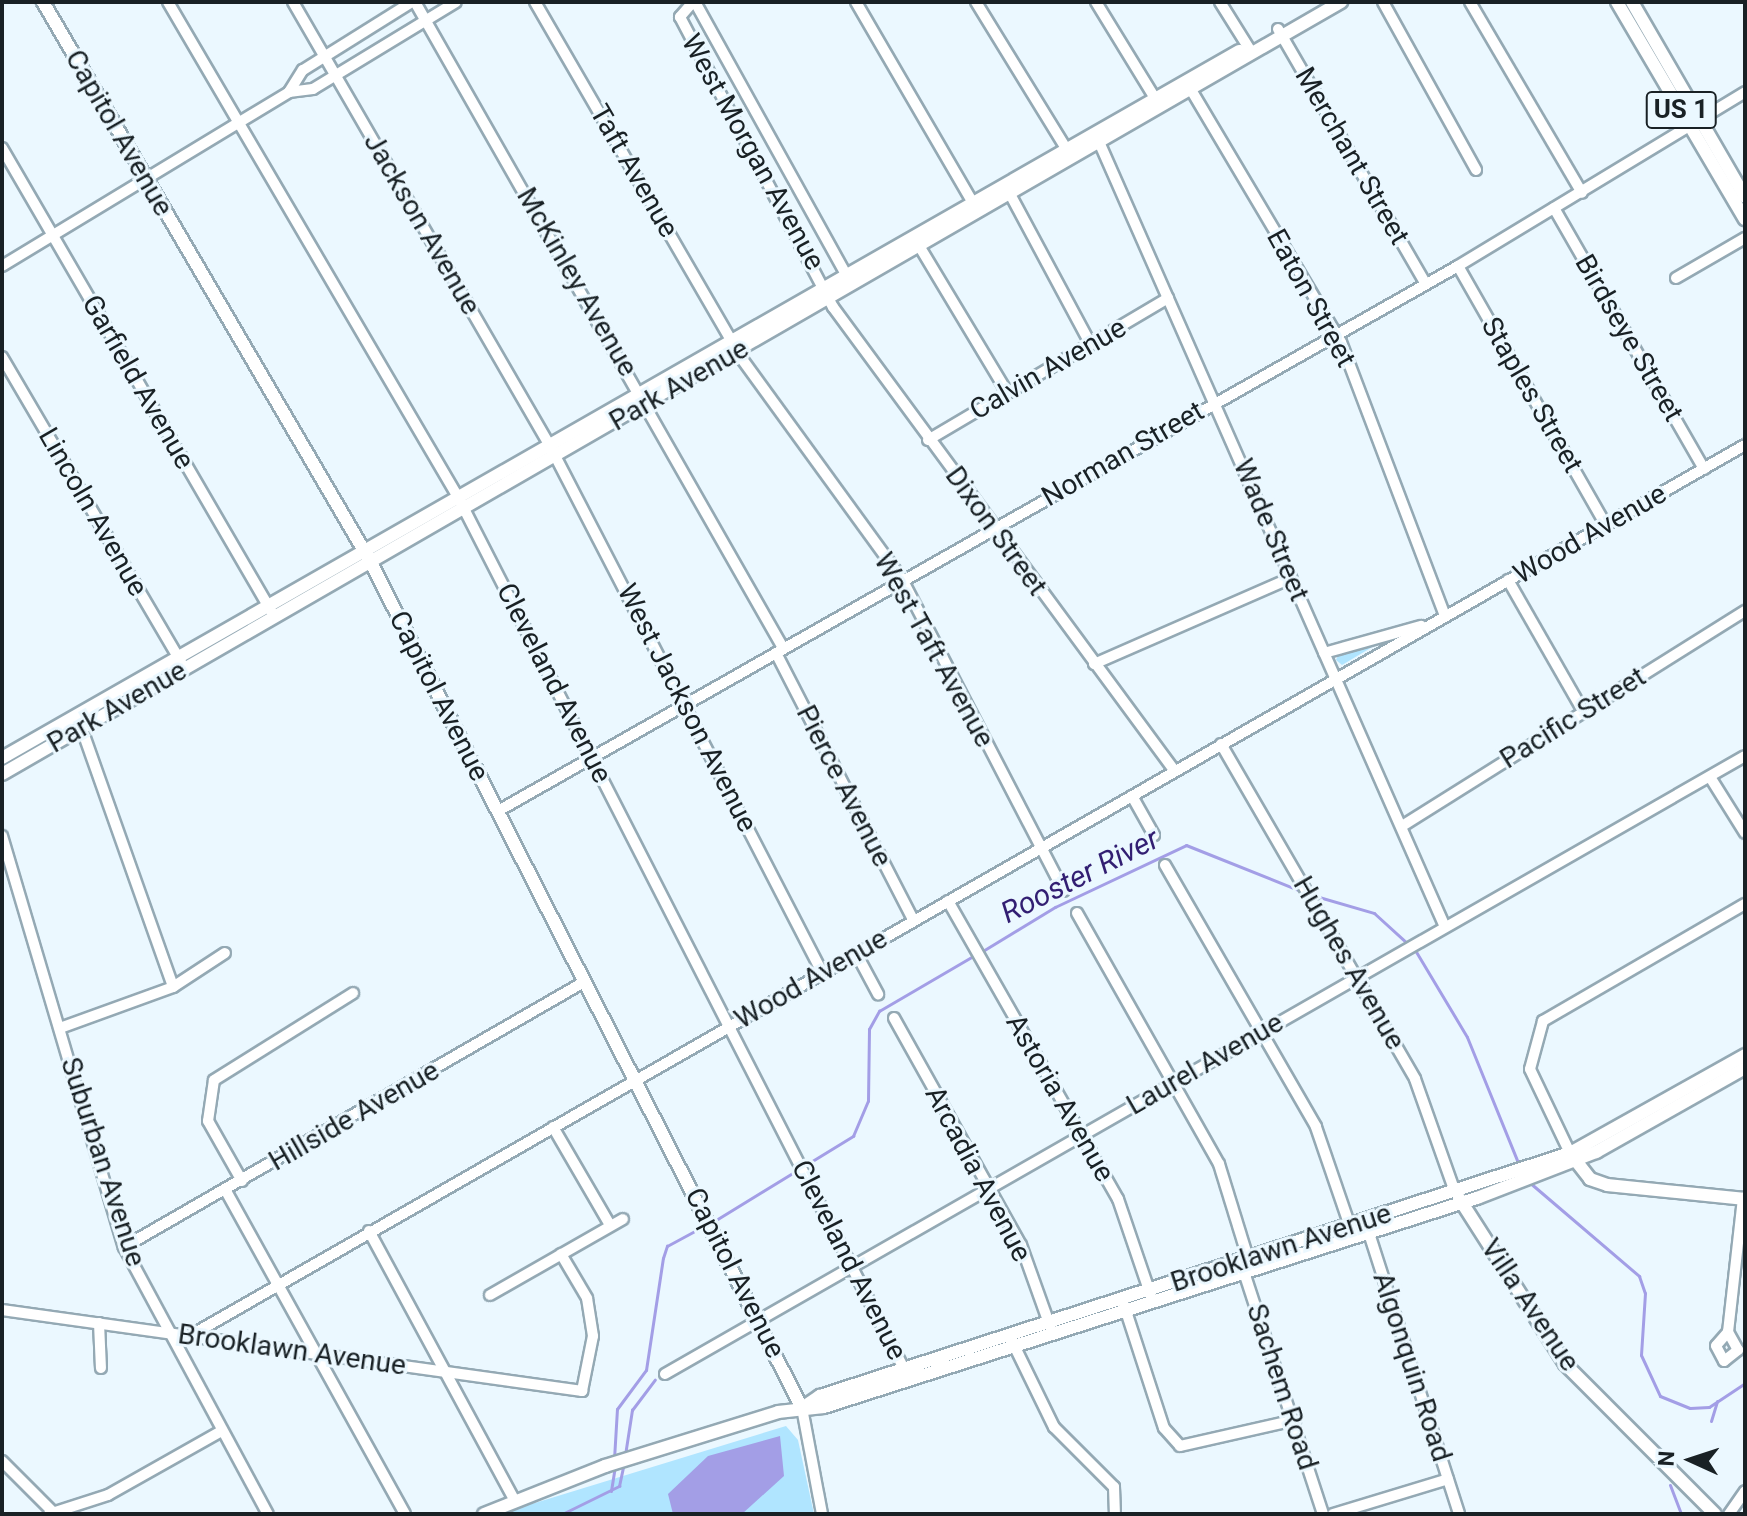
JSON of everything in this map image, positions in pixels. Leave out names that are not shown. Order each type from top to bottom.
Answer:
[{"type":"main road","name":"Capitol Avenue","points":[[43,2],[367,555],[760,1319],[802,1408]]},
{"type":"main road","name":"Park Avenue","points":[[1279,33],[1325,2]]},
{"type":"main road","name":"Park Avenue","points":[[9,760],[82,729],[182,662],[271,610],[1250,49],[1341,2]]},
{"type":"main road","name":"US 1","points":[[1617,2],[1745,197]]},
{"type":"main road","name":"US 1","points":[[1632,2],[1745,219]]},
{"type":"main road","name":"Park Avenue","points":[[975,207],[1010,194],[1069,153]]},
{"type":"main road","name":"Park Avenue","points":[[2,774],[9,760],[76,715],[182,662]]},
{"type":"main road","name":"Brooklawn Avenue","points":[[1573,1157],[1745,1055]]},
{"type":"main road","name":"Brooklawn Avenue","points":[[484,1514],[514,1499],[605,1466],[802,1408],[1516,1178],[1573,1157],[1745,1068]]},
{"type":"main road","points":[[1573,1157],[1590,1179],[1607,1185],[1744,1198]]},
{"type":"main road","name":"Villa Avenue","points":[[1459,1198],[1565,1364],[1715,1514]]},
{"type":"street","name":"Cleveland Avenue","points":[[168,2],[461,503],[729,1027],[855,1264],[906,1375]]},
{"type":"street","name":"Jackson Avenue","points":[[293,2],[553,451]]},
{"type":"street","points":[[289,92],[324,55],[413,2]]},
{"type":"street","name":"McKinley Avenue","points":[[413,2],[644,398],[780,650]]},
{"type":"street","points":[[2,266],[237,122],[289,92],[336,76],[456,2]]},
{"type":"street","name":"Taft Avenue","points":[[535,2],[735,346]]},
{"type":"street","name":"West Morgan Avenue","points":[[828,293],[680,17],[694,2],[849,280]]},
{"type":"street","points":[[856,2],[975,207]]},
{"type":"street","points":[[976,2],[1069,153]]},
{"type":"street","points":[[1096,2],[1158,102]]},
{"type":"street","points":[[1220,2],[1250,49]]},
{"type":"street","points":[[1383,2],[1476,170]]},
{"type":"street","points":[[1470,2],[1582,193]]},
{"type":"street","name":"Merchant Street","points":[[1279,33],[1426,284]]},
{"type":"street","name":"Eaton Street","points":[[1188,86],[1335,334],[1445,616]]},
{"type":"street","name":"Norman Street","points":[[498,811],[1215,401],[1458,266],[1696,125],[1745,92]]},
{"type":"street","name":"Wade Street","points":[[1097,138],[1445,927]]},
{"type":"street","name":"Garfield Avenue","points":[[2,148],[271,610]]},
{"type":"street","points":[[1010,194],[1091,345]]},
{"type":"street","name":"Birdseye Street","points":[[1554,208],[1704,469]]},
{"type":"street","points":[[1676,278],[1745,238]]},
{"type":"street","points":[[916,242],[1007,392]]},
{"type":"street","name":"Staples Street","points":[[1458,266],[1606,525]]},
{"type":"street","name":"Dixon Street","points":[[828,293],[928,440],[1174,770]]},
{"type":"street","name":"Calvin Avenue","points":[[928,440],[1168,298]]},
{"type":"street","name":"West Taft Avenue","points":[[735,346],[903,581],[1064,891]]},
{"type":"street","name":"Lincoln Avenue","points":[[2,357],[182,662]]},
{"type":"street","name":"Wood Avenue","points":[[188,1337],[275,1284],[1745,445]]},
{"type":"street","name":"West Jackson Avenue","points":[[553,451],[687,704],[822,972]]},
{"type":"street","points":[[1094,664],[1291,578]]},
{"type":"street","points":[[1508,580],[1583,711]]},
{"type":"street","name":"Pacific Street","points":[[1402,826],[1745,611]]},
{"type":"street","name":"Wood Avenue","points":[[1324,653],[1435,622]]},
{"type":"street","name":"Pierce Avenue","points":[[780,650],[913,920]]},
{"type":"street","points":[[76,715],[173,987]]},
{"type":"street","name":"Hughes Avenue","points":[[1221,744],[1415,1079],[1459,1198]]},
{"type":"street","name":"Laurel Avenue","points":[[665,1374],[1081,1137],[1172,1081],[1745,756]]},
{"type":"street","points":[[1710,777],[1745,833]]},
{"type":"street","points":[[1132,796],[1154,835]]},
{"type":"street","name":"Suburban Avenue","points":[[2,836],[124,1247],[220,1432],[268,1514]]},
{"type":"street","points":[[1165,865],[1316,1127],[1352,1232]]},
{"type":"street","name":"Astoria Avenue","points":[[948,901],[1118,1199],[1151,1296]]},
{"type":"street","points":[[1573,1157],[1530,1069],[1543,1021],[1745,904]]},
{"type":"street","name":"Sachem Road","points":[[1077,913],[1219,1164],[1246,1266],[1323,1514]]},
{"type":"street","points":[[60,1028],[173,987],[225,953]]},
{"type":"street","points":[[856,953],[878,994]]},
{"type":"street","name":"Hillside Avenue","points":[[124,1247],[584,982]]},
{"type":"street","points":[[242,1181],[208,1121],[214,1080],[353,993]]},
{"type":"street","name":"Arcadia Avenue","points":[[894,1018],[1021,1245],[1051,1329]]},
{"type":"street","points":[[553,1127],[610,1225]]},
{"type":"street","points":[[226,1191],[405,1514]]},
{"type":"street","points":[[1728,1332],[1744,1198]]},
{"type":"street","points":[[490,1295],[623,1219]]},
{"type":"street","name":"Algonquin Road","points":[[1367,1227],[1459,1514]]},
{"type":"street","points":[[369,1231],[514,1499]]},
{"type":"street","name":"Brooklawn Avenue","points":[[3,1308],[188,1337],[582,1391],[593,1336],[587,1298],[561,1254]]},
{"type":"street","points":[[1124,1305],[1164,1428],[1180,1446],[1295,1420]]},
{"type":"street","points":[[99,1323],[101,1368]]},
{"type":"street","points":[[1012,1340],[1054,1427],[1114,1487],[1115,1514]]},
{"type":"street","points":[[802,1408],[822,1514]]},
{"type":"street","points":[[2,1461],[51,1513],[108,1495],[220,1432]]},
{"type":"street","points":[[1333,1514],[1448,1479]]},
{"type":"street","points":[[1729,1514],[1745,1491]]},
{"type":"shaded area","points":[[1379,643],[1342,665],[1336,660],[1338,655]]},
{"type":"shaded area","points":[[786,1426],[798,1440],[814,1514],[499,1514]]},
{"type":"shaded area","points":[[780,1436],[784,1476],[742,1514],[673,1514],[668,1494],[708,1456]]},
{"type":"waterway","name":"Rooster River","points":[[981,952],[1055,907],[1186,845],[1301,891]]},
{"type":"waterway","name":"Rooster River","points":[[1312,895],[1374,913],[1409,945]]},
{"type":"waterway","name":"Rooster River","points":[[1415,950],[1467,1037],[1519,1165]]},
{"type":"waterway","name":"Rooster River","points":[[711,1223],[853,1136],[868,1101],[869,1029],[879,1011],[975,955]]},
{"type":"waterway","name":"Rooster River","points":[[1529,1182],[1639,1276],[1645,1293],[1641,1355],[1660,1396],[1690,1408],[1709,1407],[1745,1383]]},
{"type":"waterway","name":"Rooster River","points":[[614,1459],[617,1409],[646,1370],[667,1246],[704,1226]]},
{"type":"waterway","name":"Rooster River","points":[[625,1455],[632,1410],[655,1380]]},
{"type":"waterway","points":[[1711,1421],[1717,1401]]},
{"type":"waterway","name":"Rooster River","points":[[611,1491],[615,1467]]},
{"type":"waterway","name":"Rooster River","points":[[562,1514],[619,1486],[623,1467]]},
{"type":"waterway","points":[[1670,1485],[1681,1514]]}]
